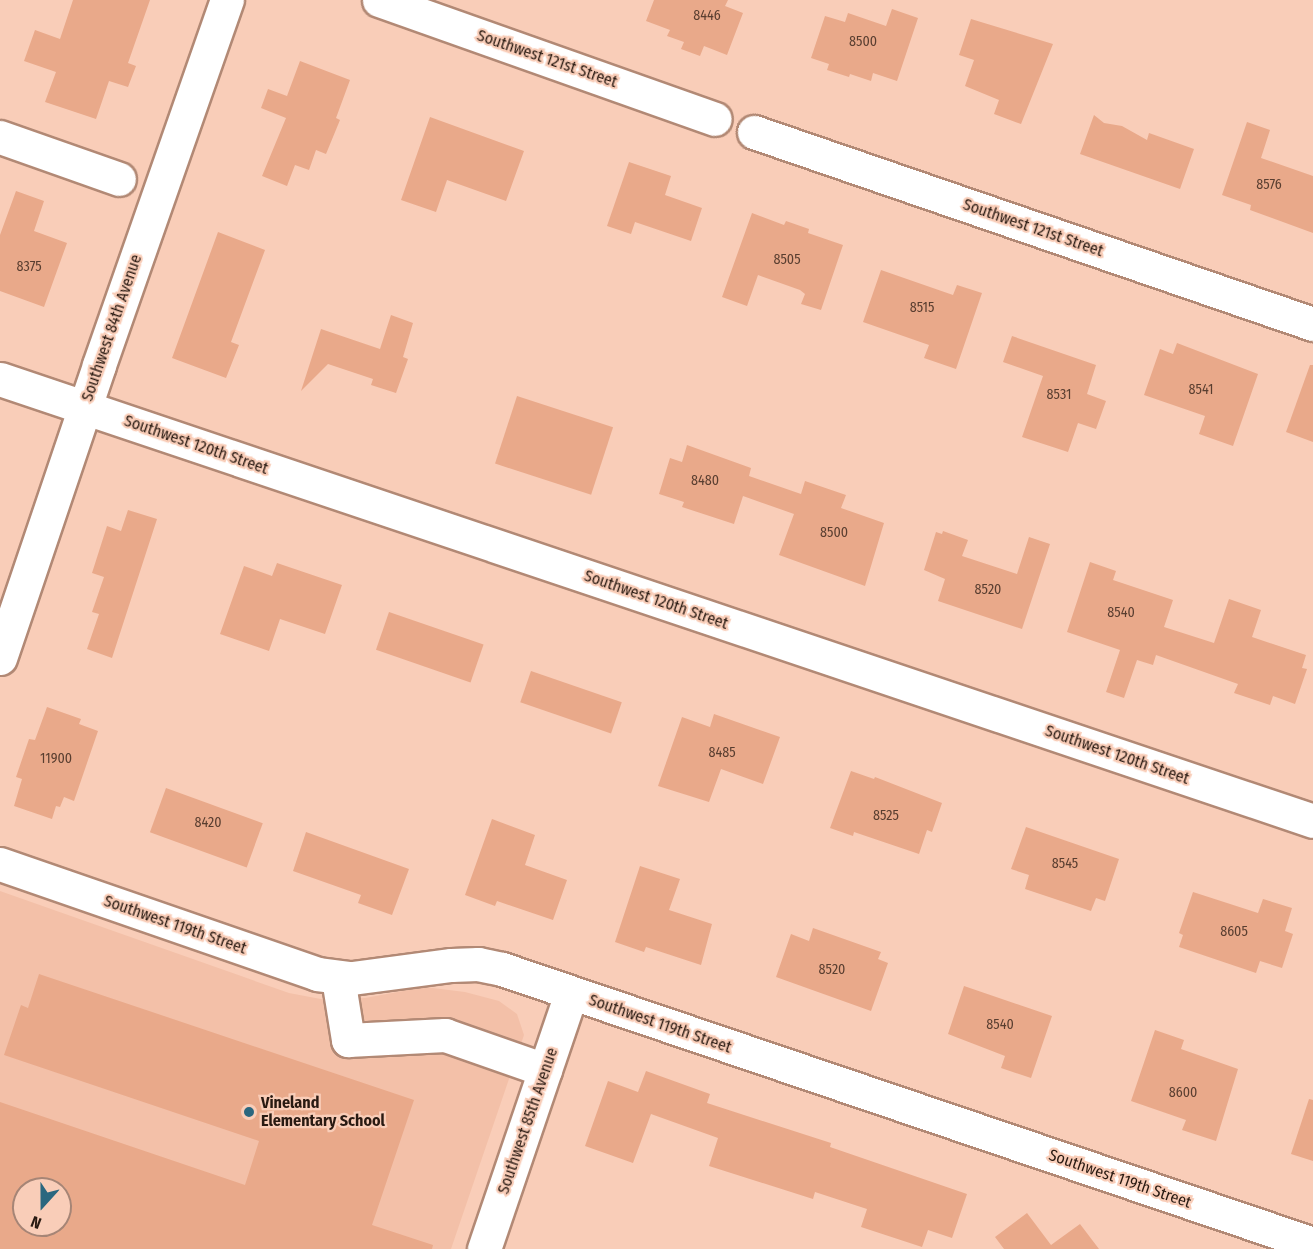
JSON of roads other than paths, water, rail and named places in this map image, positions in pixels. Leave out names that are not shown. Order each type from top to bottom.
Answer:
[{"type":"street","name":"Southwest 84th Avenue","points":[[0,658],[227,0]]},
{"type":"street","name":"Southwest 121st Street","points":[[379,0],[715,118]]},
{"type":"street","name":"Southwest 121st Street","points":[[754,132],[1313,324]]},
{"type":"street","points":[[0,137],[119,179]]},
{"type":"street","name":"Southwest 120th Street","points":[[0,379],[1313,821]]},
{"type":"street","name":"Southwest 119th Street","points":[[0,864],[291,966],[338,978],[370,977],[451,965],[478,964],[502,969],[1313,1244]]},
{"type":"street","points":[[338,978],[348,1040],[445,1035],[545,1070]]},
{"type":"street","name":"Southwest 85th Avenue","points":[[484,1249],[571,994]]},
{"type":"place","name":"Vineland Elementary School","points":[[249,1112]]}]
